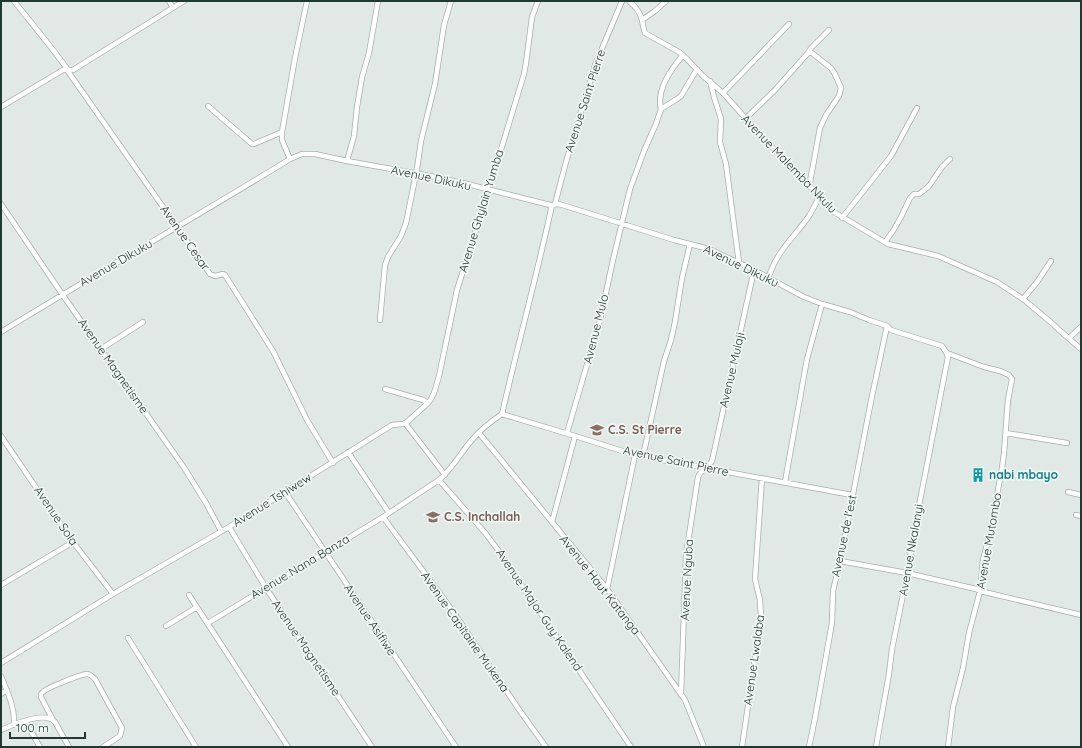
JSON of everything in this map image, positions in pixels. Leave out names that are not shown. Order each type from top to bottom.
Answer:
[{"type":"street","name":"Avenue Cesar","points":[[14,1],[52,48],[211,275],[225,275],[273,351],[307,420],[333,463]]},
{"type":"street","points":[[169,1],[173,8]]},
{"type":"street","points":[[1,107],[63,70],[73,70],[184,1]]},
{"type":"street","points":[[290,159],[282,140],[282,132],[295,58],[308,1]]},
{"type":"street","points":[[347,161],[354,136],[362,77],[369,53],[378,1]]},
{"type":"street","points":[[380,320],[386,261],[405,227],[417,174],[420,147],[435,84],[444,26],[451,1]]},
{"type":"street","name":"Avenue Ghylain Yumba","points":[[428,404],[434,393],[439,376],[454,298],[524,74],[532,17],[538,1]]},
{"type":"street","name":"Avenue Saint Pierre","points":[[622,1],[595,65],[566,162],[515,354],[502,414],[635,455],[852,495]]},
{"type":"street","name":"Avenue Malemba Nkulu","points":[[629,1],[637,9],[642,20],[644,30],[648,35],[664,43],[683,56],[723,93],[745,119],[834,212],[885,242],[938,256],[997,282],[1023,299],[1081,349]]},
{"type":"street","points":[[642,20],[656,12],[666,1]]},
{"type":"street","points":[[723,93],[789,24]]},
{"type":"street","points":[[745,119],[775,90],[811,48],[829,30]]},
{"type":"street","points":[[808,53],[812,53],[831,68],[841,88],[839,96],[826,115],[820,128],[809,187]]},
{"type":"street","name":"Avenue Mulo","points":[[567,433],[600,320],[630,189],[638,164],[661,109],[660,95],[671,73],[683,56]]},
{"type":"street","points":[[661,109],[680,96],[696,69]]},
{"type":"street","points":[[710,81],[721,120],[720,142],[726,164],[738,263]]},
{"type":"street","points":[[208,106],[252,144],[282,132]]},
{"type":"street","points":[[842,218],[891,156],[917,108]]},
{"type":"street","name":"Avenue Dikuku","points":[[1,332],[62,294],[290,159],[306,153],[417,174],[559,204],[709,249],[754,270],[793,292],[822,304],[850,312],[887,326],[890,330],[942,346],[947,353]]},
{"type":"street","points":[[885,242],[901,217],[910,198],[914,194],[920,194],[923,192],[929,186],[939,170],[950,159]]},
{"type":"street","points":[[768,279],[774,262],[781,250],[810,215],[819,197]]},
{"type":"street","name":"Avenue Magnetisme","points":[[1,204],[62,294],[185,469],[206,503],[220,531]]},
{"type":"street","points":[[643,456],[664,361],[675,322],[682,278],[690,244]]},
{"type":"street","points":[[1023,299],[1051,261]]},
{"type":"street","name":"Avenue Mulaji","points":[[705,468],[712,461],[754,270]]},
{"type":"street","points":[[785,482],[807,359],[822,304]]},
{"type":"street","points":[[101,349],[143,322]]},
{"type":"street","name":"Avenue de l'est","points":[[809,747],[832,623],[833,591],[887,326]]},
{"type":"street","points":[[1069,338],[1081,327]]},
{"type":"street","name":"Avenue Mutombo","points":[[947,353],[984,367],[1000,371],[1012,379],[1007,405],[1003,461],[984,560],[980,591],[968,633],[963,668],[953,707],[948,747]]},
{"type":"street","name":"Avenue Nkalanyi","points":[[876,747],[892,649],[948,359],[947,353]]},
{"type":"street","points":[[384,389],[426,401],[428,404]]},
{"type":"street","name":"Avenue Tshiwew","points":[[1,663],[113,594],[229,527],[392,425],[405,423],[428,404]]},
{"type":"street","name":"Avenue Nana Banza","points":[[208,623],[383,517],[439,480],[445,475],[471,441],[490,422],[502,414]]},
{"type":"street","points":[[405,423],[445,475]]},
{"type":"street","name":"Avenue Haut Katanga","points":[[479,433],[607,589],[688,705],[704,747]]},
{"type":"street","points":[[1006,433],[1067,443]]},
{"type":"street","name":"Avenue Sola","points":[[1,436],[73,542],[113,594]]},
{"type":"street","points":[[552,522],[576,436]]},
{"type":"street","points":[[348,452],[389,513]]},
{"type":"street","points":[[607,589],[635,455]]},
{"type":"street","name":"Avenue Nguba","points":[[681,695],[686,555],[698,477],[705,468]]},
{"type":"street","name":"Avenue Lwalaba","points":[[742,747],[761,617],[760,600],[755,579],[762,478]]},
{"type":"street","name":"Avenue Major Guy Kalend","points":[[439,480],[476,522],[498,550],[631,747]]},
{"type":"street","name":"Avenue Asifiwe","points":[[285,492],[456,747]]},
{"type":"street","points":[[1068,492],[1081,495]]},
{"type":"street","name":"Avenue Capitaine Mukena","points":[[383,517],[452,610],[546,747]]},
{"type":"street","name":"Avenue Magnetisme","points":[[229,527],[266,588],[372,747]]},
{"type":"street","points":[[1,585],[73,542]]},
{"type":"street","points":[[840,561],[907,573],[1081,614]]},
{"type":"street","points":[[189,595],[288,747]]},
{"type":"street","points":[[166,626],[197,607]]},
{"type":"street","points":[[128,638],[196,747]]},
{"type":"street","points":[[69,747],[53,720],[41,697],[41,694],[49,688],[85,674],[92,676],[95,679],[122,728],[120,736],[103,747]]},
{"type":"street","points":[[1,676],[12,706],[14,724]]},
{"type":"street","points":[[1,694],[7,690]]},
{"type":"street","points":[[1,730],[14,724],[40,718],[53,720]]},
{"type":"street","points":[[25,721],[40,747]]},
{"type":"place","name":"C.S. St Pierre","points":[[597,430]]},
{"type":"place","name":"nabi mbayo","points":[[978,475]]},
{"type":"place","name":"C.S. Inchallah","points":[[433,517]]}]
